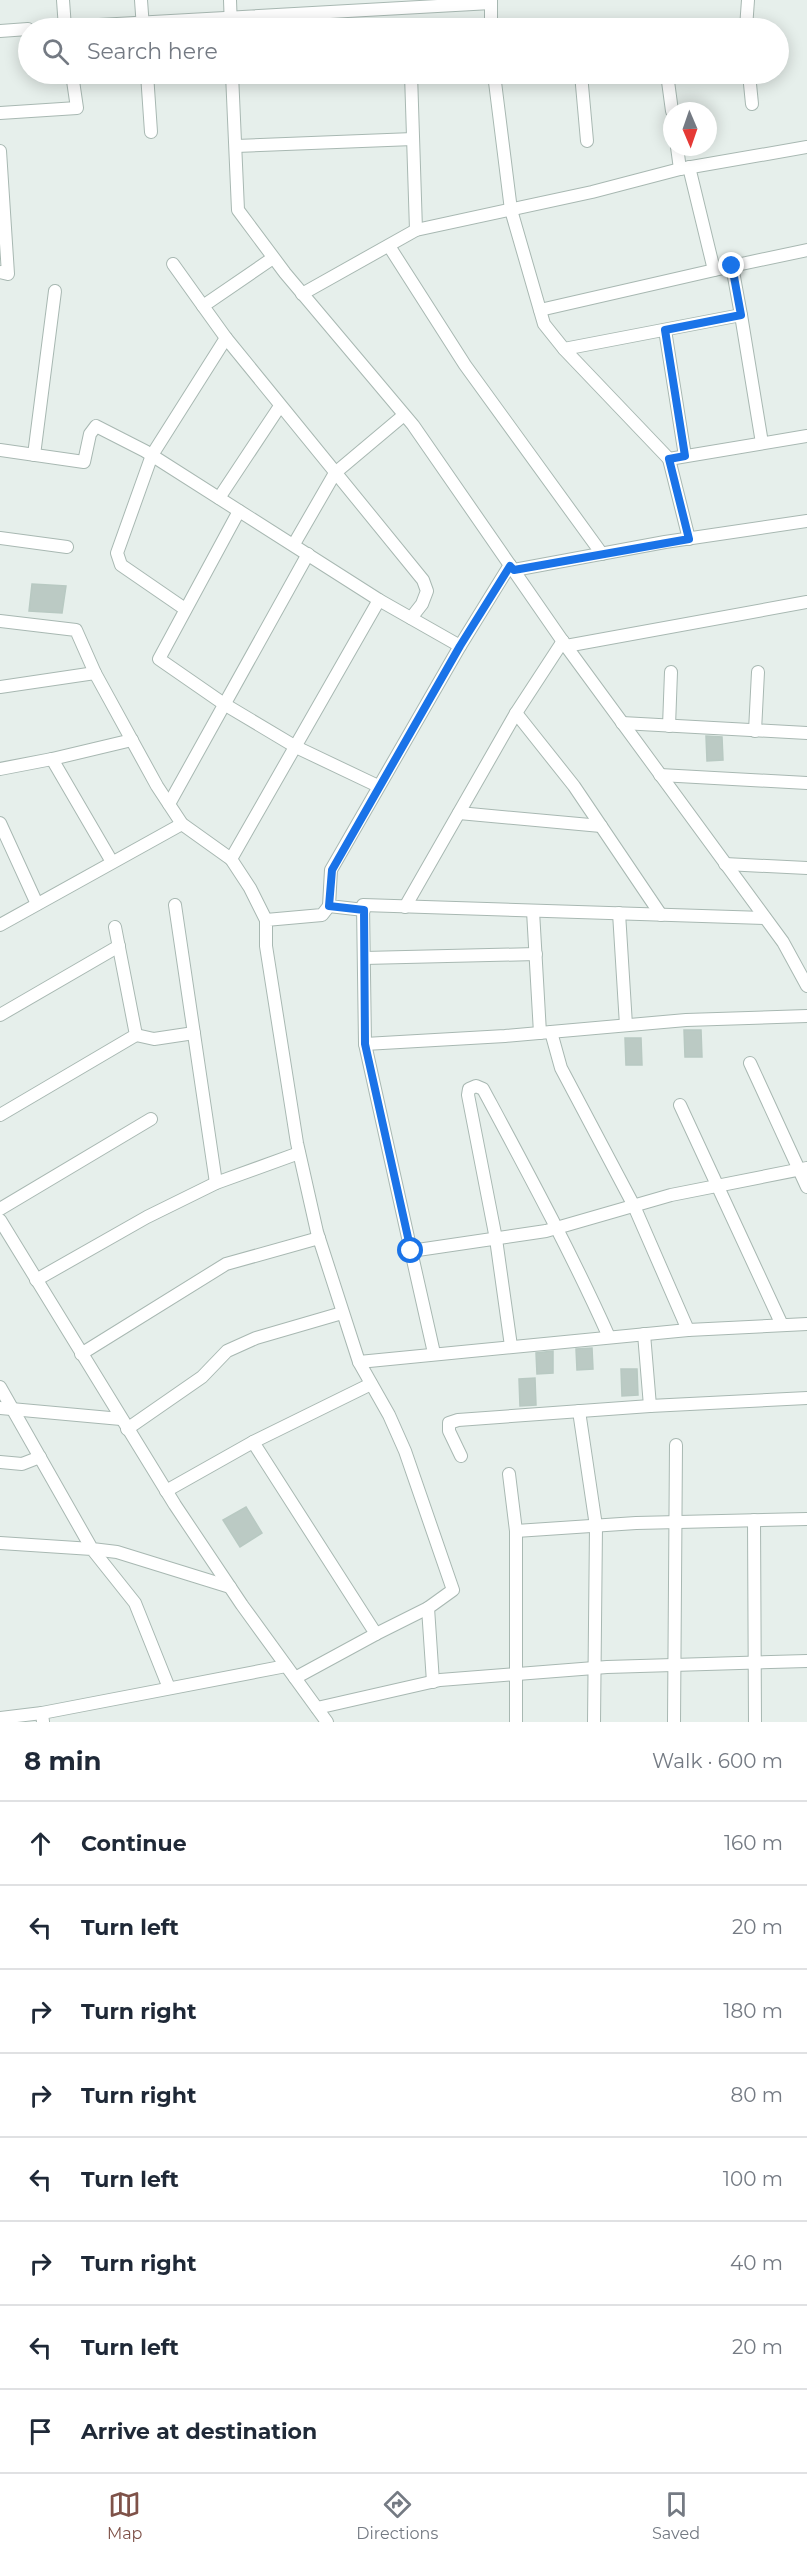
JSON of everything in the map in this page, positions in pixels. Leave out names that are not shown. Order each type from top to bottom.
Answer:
[{"type":"street","points":[[63,0],[64,18]]},
{"type":"street","points":[[141,0],[142,18]]},
{"type":"street","points":[[230,0],[231,18]]},
{"type":"street","points":[[747,18],[748,0]]},
{"type":"street","points":[[302,18],[491,2],[491,18]]},
{"type":"street","points":[[0,31],[18,30]]},
{"type":"street","points":[[0,113],[77,108],[73,84]]},
{"type":"street","points":[[148,84],[151,132]]},
{"type":"street","points":[[233,84],[238,210],[302,294],[404,415],[622,723],[783,942],[807,986]]},
{"type":"street","points":[[411,84],[416,230]]},
{"type":"street","points":[[495,84],[511,210],[544,324],[564,349],[669,459],[689,539]]},
{"type":"street","points":[[582,84],[587,141]]},
{"type":"street","points":[[668,84],[671,102]]},
{"type":"street","points":[[750,84],[752,104]]},
{"type":"street","points":[[236,146],[413,139]]},
{"type":"street","points":[[302,294],[416,230],[592,192],[685,168],[807,147]]},
{"type":"street","points":[[0,151],[8,274],[0,272]]},
{"type":"street","points":[[680,156],[714,270]]},
{"type":"street","points":[[389,246],[465,365],[602,554]]},
{"type":"street","points":[[540,310],[807,250]]},
{"type":"street","points":[[203,306],[273,258]]},
{"type":"street","points":[[173,264],[226,338],[423,580],[427,591],[422,604],[411,618]]},
{"type":"street","points":[[732,266],[762,443]]},
{"type":"street","points":[[34,455],[55,291]]},
{"type":"street","points":[[564,349],[741,315]]},
{"type":"street","points":[[665,330],[685,456]]},
{"type":"street","points":[[185,609],[126,569],[118,559],[119,546],[152,455],[226,338]]},
{"type":"street","points":[[219,498],[280,406]]},
{"type":"street","points":[[294,544],[335,473],[404,415]]},
{"type":"street","points":[[0,450],[84,462],[90,434],[96,426],[152,455],[379,600],[460,646]]},
{"type":"street","points":[[669,459],[807,436]]},
{"type":"street","points":[[239,511],[159,659],[224,704],[296,747],[378,786]]},
{"type":"street","points":[[266,920],[322,915],[329,906],[332,870],[460,646],[512,568],[807,521]]},
{"type":"street","points":[[0,538],[67,547]]},
{"type":"street","points":[[169,804],[308,554]]},
{"type":"street","points":[[231,859],[379,600]]},
{"type":"street","points":[[405,907],[516,713],[565,643],[807,602]]},
{"type":"street","points":[[0,621],[76,630],[95,673],[182,824],[231,859],[250,888],[266,920],[266,946],[299,1153],[319,1238],[359,1362],[389,1415],[405,1451],[453,1590],[428,1608],[295,1678]]},
{"type":"street","points":[[669,726],[671,672]]},
{"type":"street","points":[[755,731],[758,672]]},
{"type":"street","points":[[0,687],[95,673]]},
{"type":"street","points":[[516,713],[574,786],[661,915]]},
{"type":"street","points":[[622,723],[807,733]]},
{"type":"street","points":[[0,769],[132,740]]},
{"type":"street","points":[[52,759],[112,862]]},
{"type":"street","points":[[660,775],[807,783]]},
{"type":"street","points":[[459,813],[601,826]]},
{"type":"street","points":[[0,823],[36,904]]},
{"type":"street","points":[[0,925],[182,824]]},
{"type":"street","points":[[725,864],[807,868]]},
{"type":"street","points":[[175,905],[216,1183]]},
{"type":"street","points":[[434,1353],[365,1044],[363,905],[765,918]]},
{"type":"street","points":[[329,906],[364,910]]},
{"type":"street","points":[[533,911],[546,1032],[561,1068],[634,1206],[688,1330]]},
{"type":"street","points":[[619,913],[626,1025]]},
{"type":"street","points":[[115,927],[136,1035]]},
{"type":"street","points":[[0,1015],[119,946]]},
{"type":"street","points":[[364,958],[536,954]]},
{"type":"street","points":[[365,1044],[686,1020],[807,1016]]},
{"type":"street","points":[[0,1115],[136,1035],[154,1039],[194,1033]]},
{"type":"street","points":[[750,1063],[803,1169],[807,1187]]},
{"type":"street","points":[[511,1346],[496,1239],[467,1091],[476,1086],[483,1089],[558,1228],[609,1337]]},
{"type":"street","points":[[680,1105],[782,1326]]},
{"type":"street","points":[[0,1209],[151,1119]]},
{"type":"street","points":[[36,1280],[147,1217],[216,1183],[299,1153]]},
{"type":"street","points":[[411,1251],[558,1228],[634,1206],[803,1169]]},
{"type":"street","points":[[0,1220],[166,1491],[230,1587],[327,1722]]},
{"type":"street","points":[[81,1354],[226,1264],[319,1238]]},
{"type":"street","points":[[0,1408],[124,1424],[202,1377],[227,1351],[256,1338],[342,1312]]},
{"type":"street","points":[[359,1362],[688,1330],[807,1324]]},
{"type":"street","points":[[644,1334],[650,1406]]},
{"type":"street","points":[[166,1491],[253,1442],[371,1384]]},
{"type":"street","points":[[0,1386],[92,1549],[135,1603],[169,1688]]},
{"type":"street","points":[[461,1456],[449,1431],[449,1423],[650,1406],[807,1398]]},
{"type":"street","points":[[579,1411],[596,1526],[594,1722]]},
{"type":"street","points":[[253,1442],[376,1634]]},
{"type":"street","points":[[675,1722],[676,1445]]},
{"type":"street","points":[[0,1462],[22,1464],[40,1457]]},
{"type":"street","points":[[509,1474],[516,1531],[516,1722]]},
{"type":"street","points":[[516,1531],[676,1522],[807,1519]]},
{"type":"street","points":[[754,1520],[755,1722]]},
{"type":"street","points":[[0,1544],[117,1552],[230,1587]]},
{"type":"street","points":[[428,1608],[433,1682]]},
{"type":"street","points":[[317,1708],[433,1682],[515,1674],[595,1668],[807,1661]]},
{"type":"street","points":[[0,1718],[42,1717],[169,1688],[286,1666]]},
{"type":"building","points":[[32,584],[66,586],[62,613],[29,611]]},
{"type":"building","points":[[706,736],[722,737],[723,760],[707,761]]},
{"type":"building","points":[[684,1030],[701,1030],[702,1057],[685,1057]]},
{"type":"building","points":[[625,1038],[641,1038],[642,1065],[626,1065]]},
{"type":"building","points":[[592,1348],[593,1369],[577,1370],[576,1349]]},
{"type":"building","points":[[553,1351],[553,1373],[537,1374],[536,1353]]},
{"type":"building","points":[[621,1369],[637,1369],[638,1395],[622,1396]]},
{"type":"building","points":[[535,1378],[536,1405],[520,1406],[519,1379]]},
{"type":"building","points":[[246,1507],[262,1533],[240,1547],[223,1520]]},
{"type":"route","points":[[411,1251],[365,1044],[364,910],[329,906],[332,870],[343,847],[460,646],[510,566],[514,570],[689,539],[669,459],[685,456],[665,330],[741,315],[732,266]]}]
